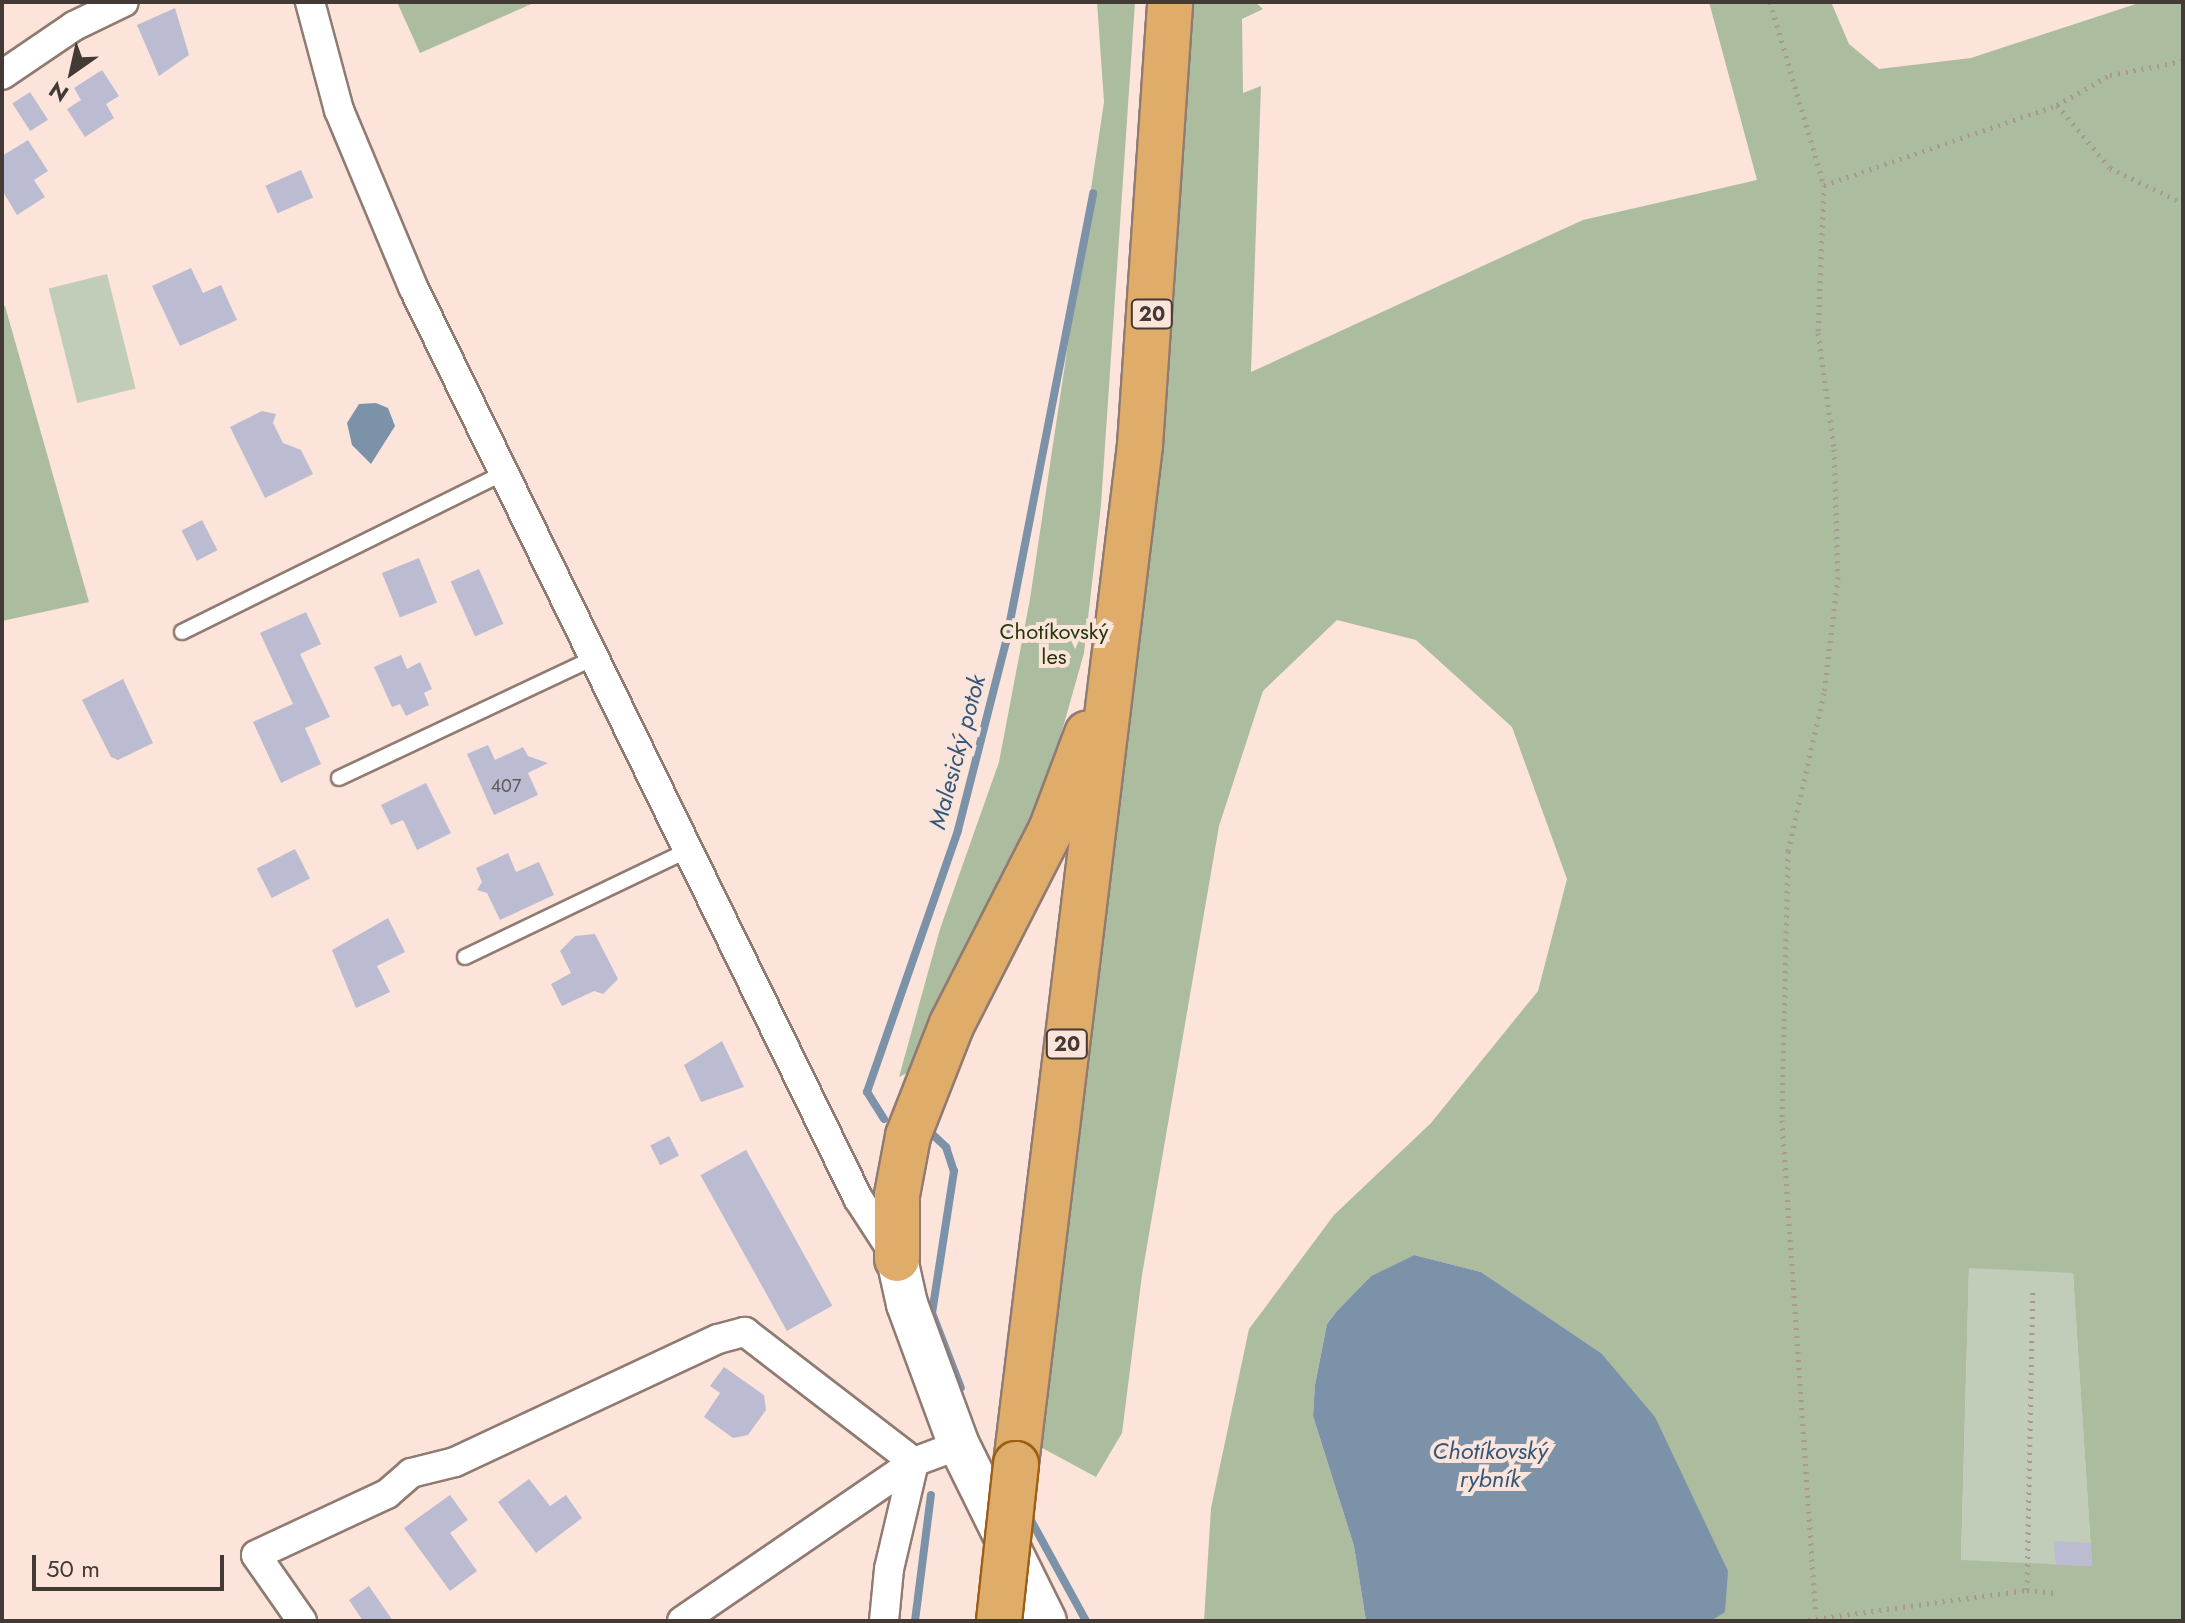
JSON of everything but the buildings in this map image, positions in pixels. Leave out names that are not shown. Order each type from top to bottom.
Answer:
[{"type":"main road","name":"20","points":[[999,1621],[1119,624],[1155,285],[1170,2]]},
{"type":"main road","points":[[897,1259],[897,1195],[908,1136],[952,1024],[1051,830],[1119,624]]},
{"type":"street","points":[[2,75],[74,26],[124,2]]},
{"type":"street","points":[[310,2],[339,110],[413,287],[858,1198],[897,1259],[907,1304],[959,1445],[1046,1621]]},
{"type":"street","points":[[302,1621],[256,1555],[387,1494],[424,1466],[455,1462],[732,1335],[745,1332],[914,1462]]},
{"type":"street","points":[[682,1621],[914,1462],[959,1445]]},
{"type":"street","points":[[884,1621],[889,1569],[914,1462]]},
{"type":"lane","points":[[182,632],[504,473]]},
{"type":"lane","points":[[339,778],[594,658]]},
{"type":"lane","points":[[465,957],[688,850]]},
{"type":"path","points":[[1770,2],[1824,185],[1818,333],[1834,449],[1838,577],[1824,693],[1788,851],[1782,1120],[1816,1615]]},
{"type":"path","points":[[1824,185],[2057,105],[2110,75],[2183,61]]},
{"type":"path","points":[[2057,105],[2110,168],[2183,203]]},
{"type":"path","points":[[2027,1590],[2033,1289]]},
{"type":"path","points":[[1800,1621],[1816,1615],[2027,1590],[2058,1593]]},
{"type":"green space","points":[[397,2],[536,2],[420,53]]},
{"type":"green space","name":"Chotíkovský les","points":[[1097,2],[1135,2],[1101,505],[1084,653],[1051,770],[921,1066],[899,1077],[940,929],[999,762],[1030,599],[1104,102]]},
{"type":"green space","points":[[1185,2],[1255,2],[1263,9],[1242,19],[1243,93],[1261,86],[1251,372],[1583,220],[1757,180],[1709,2],[1831,2],[1849,44],[1879,69],[1971,58],[2142,2],[2183,2],[2183,1621],[1711,1621],[1724,1612],[1601,1353],[1481,1272],[1414,1255],[1371,1276],[1327,1324],[1315,1385],[1313,1416],[1354,1546],[1366,1621],[1204,1621],[1211,1508],[1249,1329],[1334,1215],[1431,1123],[1538,991],[1567,879],[1512,727],[1416,640],[1337,620],[1263,691],[1219,826],[1142,1275],[1122,1433],[1096,1477],[1033,1443]],"holes":[[[1969,1268],[2073,1273],[2092,1566],[1961,1560]]]},
{"type":"green space","points":[[107,274],[136,388],[77,403],[49,289]]},
{"type":"green space","points":[[5,306],[89,602],[2,621],[2,308]]},
{"type":"green space","points":[[1969,1267],[2073,1272],[2092,1566],[1961,1561]]},
{"type":"water","points":[[376,403],[388,408],[395,426],[371,464],[352,445],[347,423],[359,404]]},
{"type":"water","name":"Chotíkovský rybník","points":[[1414,1255],[1481,1272],[1601,1353],[1655,1417],[1728,1571],[1725,1612],[1711,1621],[1366,1621],[1354,1546],[1313,1416],[1315,1385],[1327,1324],[1371,1276]]},
{"type":"waterway","name":"Malesický potok","points":[[884,1119],[867,1092],[958,830],[1006,642],[1093,193]]},
{"type":"waterway","name":"Malesický potok","points":[[931,1133],[946,1147],[954,1171],[932,1313],[961,1388]]},
{"type":"waterway","points":[[915,1621],[931,1495]]},
{"type":"waterway","name":"Malesický potok","points":[[1028,1515],[1086,1621]]}]
